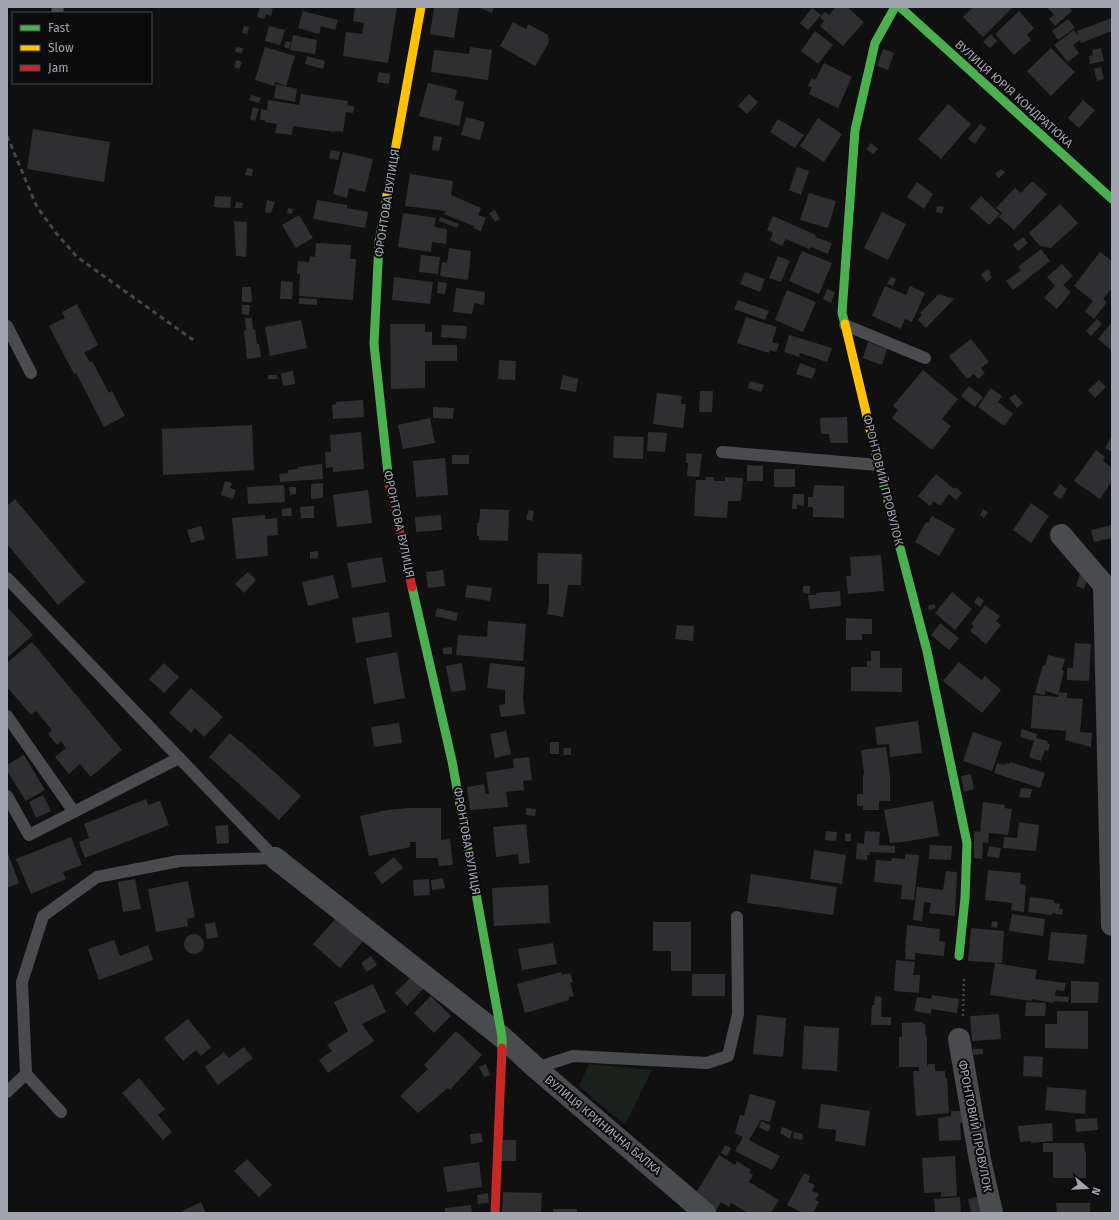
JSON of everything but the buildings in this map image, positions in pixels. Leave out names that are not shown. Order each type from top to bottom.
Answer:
[{"type":"street","name":"ФРОНТОВА ВУЛИЦЯ","points":[[421,7],[379,242],[374,344],[390,491],[452,761],[502,1037],[495,1213]]},
{"type":"street","name":"ФРОНТОВИЙ ПРОВУЛОК","points":[[895,7],[875,43],[855,130],[842,313],[878,465],[927,651],[967,843],[966,898],[959,956]]},
{"type":"street","name":"ВУЛИЦЯ ЮРІЯ КОНДРАТЮКА","points":[[900,7],[1112,199]]},
{"type":"street","points":[[1061,534],[1104,585],[1112,925]]},
{"type":"street","points":[[275,858],[502,1037]]},
{"type":"street","name":"ВУЛИЦЯ КРИНИЧНА БАЛКА","points":[[502,1037],[705,1213]]},
{"type":"street","name":"ФРОНТОВИЙ ПРОВУЛОК","points":[[959,1039],[980,1160],[992,1213]]},
{"type":"lane","points":[[845,325],[925,358]]},
{"type":"lane","points":[[7,326],[31,373]]},
{"type":"lane","points":[[722,452],[878,465]]},
{"type":"lane","points":[[7,578],[275,858]]},
{"type":"lane","points":[[7,716],[74,812]]},
{"type":"lane","points":[[7,796],[29,835],[179,758]]},
{"type":"lane","points":[[61,1112],[26,1074],[22,982],[42,916],[97,877],[179,861],[275,858]]},
{"type":"lane","points":[[536,1068],[572,1056],[707,1063],[728,1056],[738,1014],[737,916]]},
{"type":"lane","points":[[7,1092],[26,1074]]},
{"type":"path","points":[[959,956],[964,972],[963,1019],[959,1039]]},
{"type":"shaded area","points":[[589,1064],[652,1070],[625,1125],[579,1086]]},
{"type":"railway","points":[[7,136],[37,207],[56,233],[77,257],[196,342]]},
{"type":"traffic: fast","points":[[845,324],[842,313],[855,130],[875,43],[895,7]]},
{"type":"traffic: fast","points":[[900,7],[1112,199]]},
{"type":"traffic: fast","points":[[387,195],[379,242],[374,344],[389,483]]},
{"type":"traffic: fast","points":[[879,467],[927,651],[967,843],[965,898],[959,956]]},
{"type":"traffic: fast","points":[[412,587],[452,761],[502,1037],[502,1048]]},
{"type":"traffic: slow","points":[[387,195],[421,7]]},
{"type":"traffic: slow","points":[[845,324],[879,467]]},
{"type":"traffic: jam","points":[[389,483],[412,587]]},
{"type":"traffic: jam","points":[[495,1213],[502,1048]]}]
